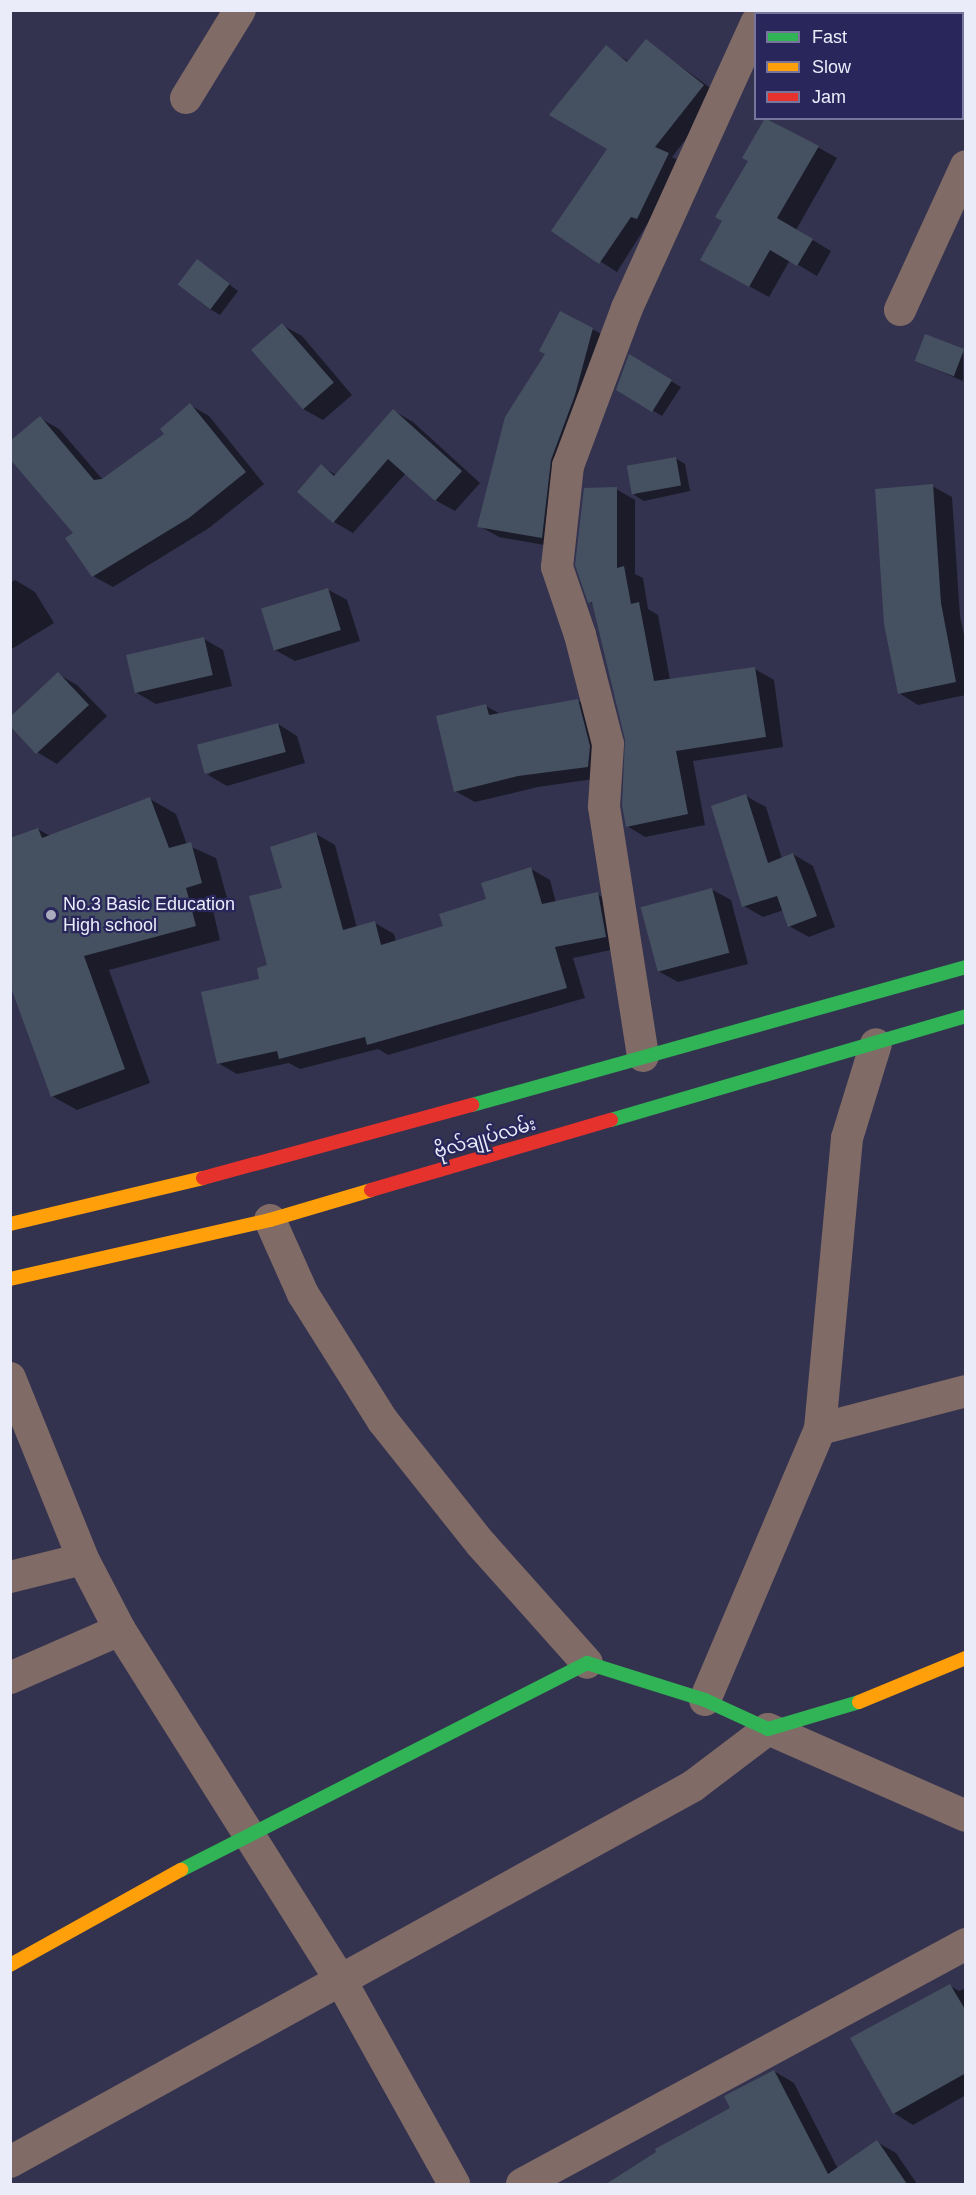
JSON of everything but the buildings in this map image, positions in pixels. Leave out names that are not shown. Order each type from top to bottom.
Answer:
[{"type":"main road","name":"ဗိုလ်ချုပ်လမ်း","points":[[10,1224],[244,1168],[966,967]]},
{"type":"main road","name":"ဗိုလ်ချုပ်လမ်း","points":[[10,1279],[270,1220],[966,1016]]},
{"type":"main road","points":[[10,1965],[250,1832],[587,1663],[705,1700],[768,1729],[862,1701],[966,1658]]},
{"type":"street","points":[[186,98],[240,10]]},
{"type":"street","points":[[643,1056],[604,806],[608,744],[580,634],[557,567],[568,466],[627,308],[754,27]]},
{"type":"street","points":[[900,310],[966,166]]},
{"type":"street","points":[[705,1700],[820,1429],[847,1138],[876,1044]]},
{"type":"street","points":[[270,1220],[303,1294],[383,1421],[481,1544],[587,1663]]},
{"type":"street","points":[[10,1378],[83,1558],[120,1630],[250,1832],[340,1979],[454,2184]]},
{"type":"street","points":[[820,1429],[966,1391]]},
{"type":"street","points":[[10,1577],[83,1558]]},
{"type":"street","points":[[10,1677],[120,1630]]},
{"type":"street","points":[[10,2162],[693,1786],[768,1729],[966,1816]]},
{"type":"street","points":[[522,2184],[966,1944]]},
{"type":"traffic: fast","points":[[472,1105],[966,967]]},
{"type":"traffic: fast","points":[[611,1120],[966,1016]]},
{"type":"traffic: fast","points":[[181,1870],[587,1663],[705,1700],[768,1729],[859,1702]]},
{"type":"traffic: slow","points":[[10,1224],[203,1178]]},
{"type":"traffic: slow","points":[[10,1279],[270,1220],[371,1190]]},
{"type":"traffic: slow","points":[[859,1702],[966,1658]]},
{"type":"traffic: slow","points":[[10,1965],[181,1870]]},
{"type":"traffic: jam","points":[[203,1178],[472,1105]]},
{"type":"traffic: jam","points":[[371,1190],[611,1120]]},
{"type":"place","name":"No.3 Basic Education High school","points":[[51,915]]}]
